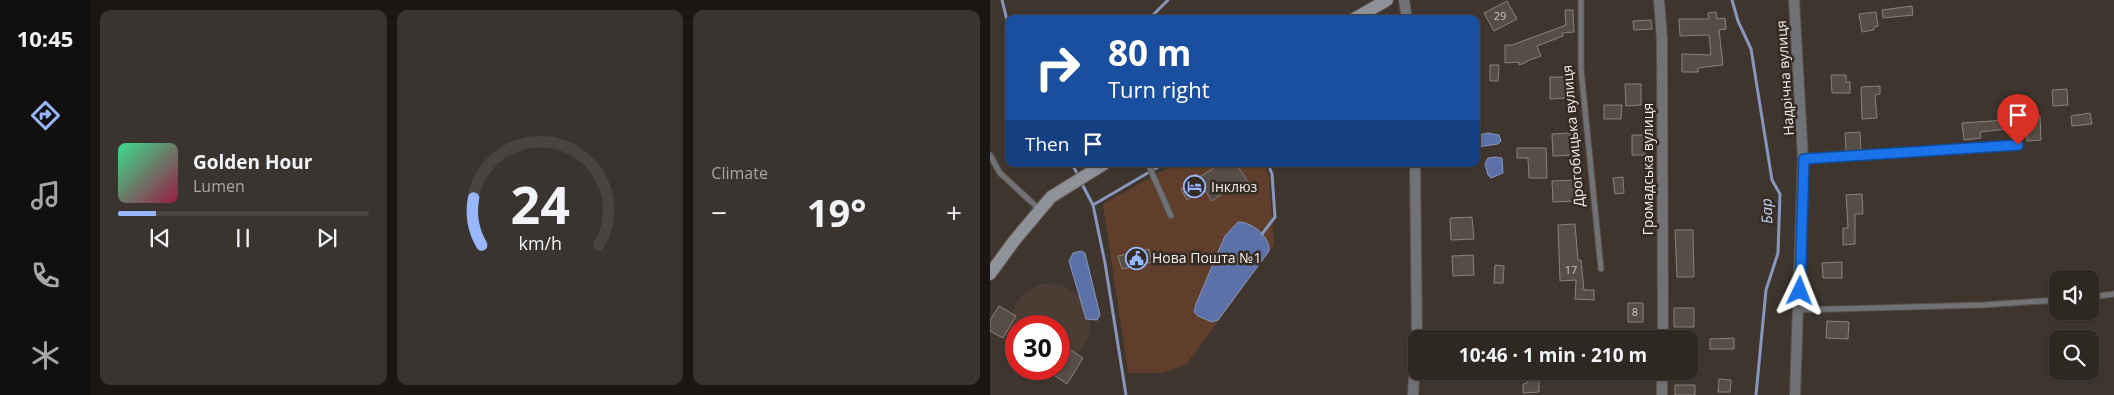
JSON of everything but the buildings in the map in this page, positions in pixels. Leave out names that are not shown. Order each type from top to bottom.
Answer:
[{"type":"main road","points":[[1361,15],[1387,0]]},
{"type":"main road","points":[[990,274],[1039,209],[1051,197],[1099,167]]},
{"type":"street","points":[[1404,0],[1406,15]]},
{"type":"street","name":"Громадська вулиця","points":[[1659,0],[1662,39],[1663,330]]},
{"type":"street","name":"Надрічна вулиця","points":[[1794,0],[1804,159],[1795,395]]},
{"type":"street","points":[[1415,167],[1417,330]]},
{"type":"street","points":[[1413,395],[1414,380]]},
{"type":"street","points":[[1662,380],[1662,395]]},
{"type":"lane","name":"Дрогобицька вулиця","points":[[1581,0],[1581,70],[1601,269]]},
{"type":"lane","points":[[1804,159],[2018,145]]},
{"type":"lane","points":[[990,155],[1000,173],[1039,209]]},
{"type":"lane","points":[[1149,167],[1171,216]]},
{"type":"lane","points":[[2099,296],[2114,294]]},
{"type":"lane","points":[[1799,310],[1982,305],[2049,301]]},
{"type":"shaded area","points":[[1170,167],[1265,167],[1269,177],[1274,245],[1187,364],[1162,373],[1128,373],[1103,204]]},
{"type":"shaded area","points":[[1049,283],[1062,285],[1084,301],[1089,314],[1090,327],[1087,340],[1080,351],[1070,358],[1070,315],[1011,315],[1016,303],[1024,293],[1036,286]]},
{"type":"water","points":[[1488,133],[1499,135],[1501,141],[1498,144],[1480,147],[1480,134]]},
{"type":"water","points":[[1488,158],[1502,158],[1503,173],[1491,178],[1488,175],[1485,164]]},
{"type":"water","points":[[1238,222],[1249,224],[1259,231],[1267,240],[1269,251],[1218,320],[1212,322],[1198,316],[1194,312],[1196,304],[1225,236]]},
{"type":"water","points":[[1081,251],[1085,253],[1100,315],[1097,320],[1086,319],[1069,261],[1073,253]]},
{"type":"waterway","points":[[1002,0],[1006,15]]},
{"type":"waterway","points":[[1153,15],[1168,0]]},
{"type":"waterway","name":"Бар","points":[[1732,0],[1738,21],[1751,49],[1772,180],[1780,194],[1778,253],[1766,290],[1756,395]]},
{"type":"waterway","points":[[1074,167],[1079,177]]},
{"type":"waterway","points":[[1093,205],[1158,167]]},
{"type":"waterway","points":[[1262,234],[1275,217],[1272,174],[1269,167]]},
{"type":"waterway","points":[[1081,182],[1093,205],[1105,263],[1126,395]]},
{"type":"place","name":"Інклюз","points":[[1195,187]]},
{"type":"place","name":"Нова Пошта №1","points":[[1136,258]]},
{"type":"route","points":[[1800,291],[1804,159],[2018,145]]}]
